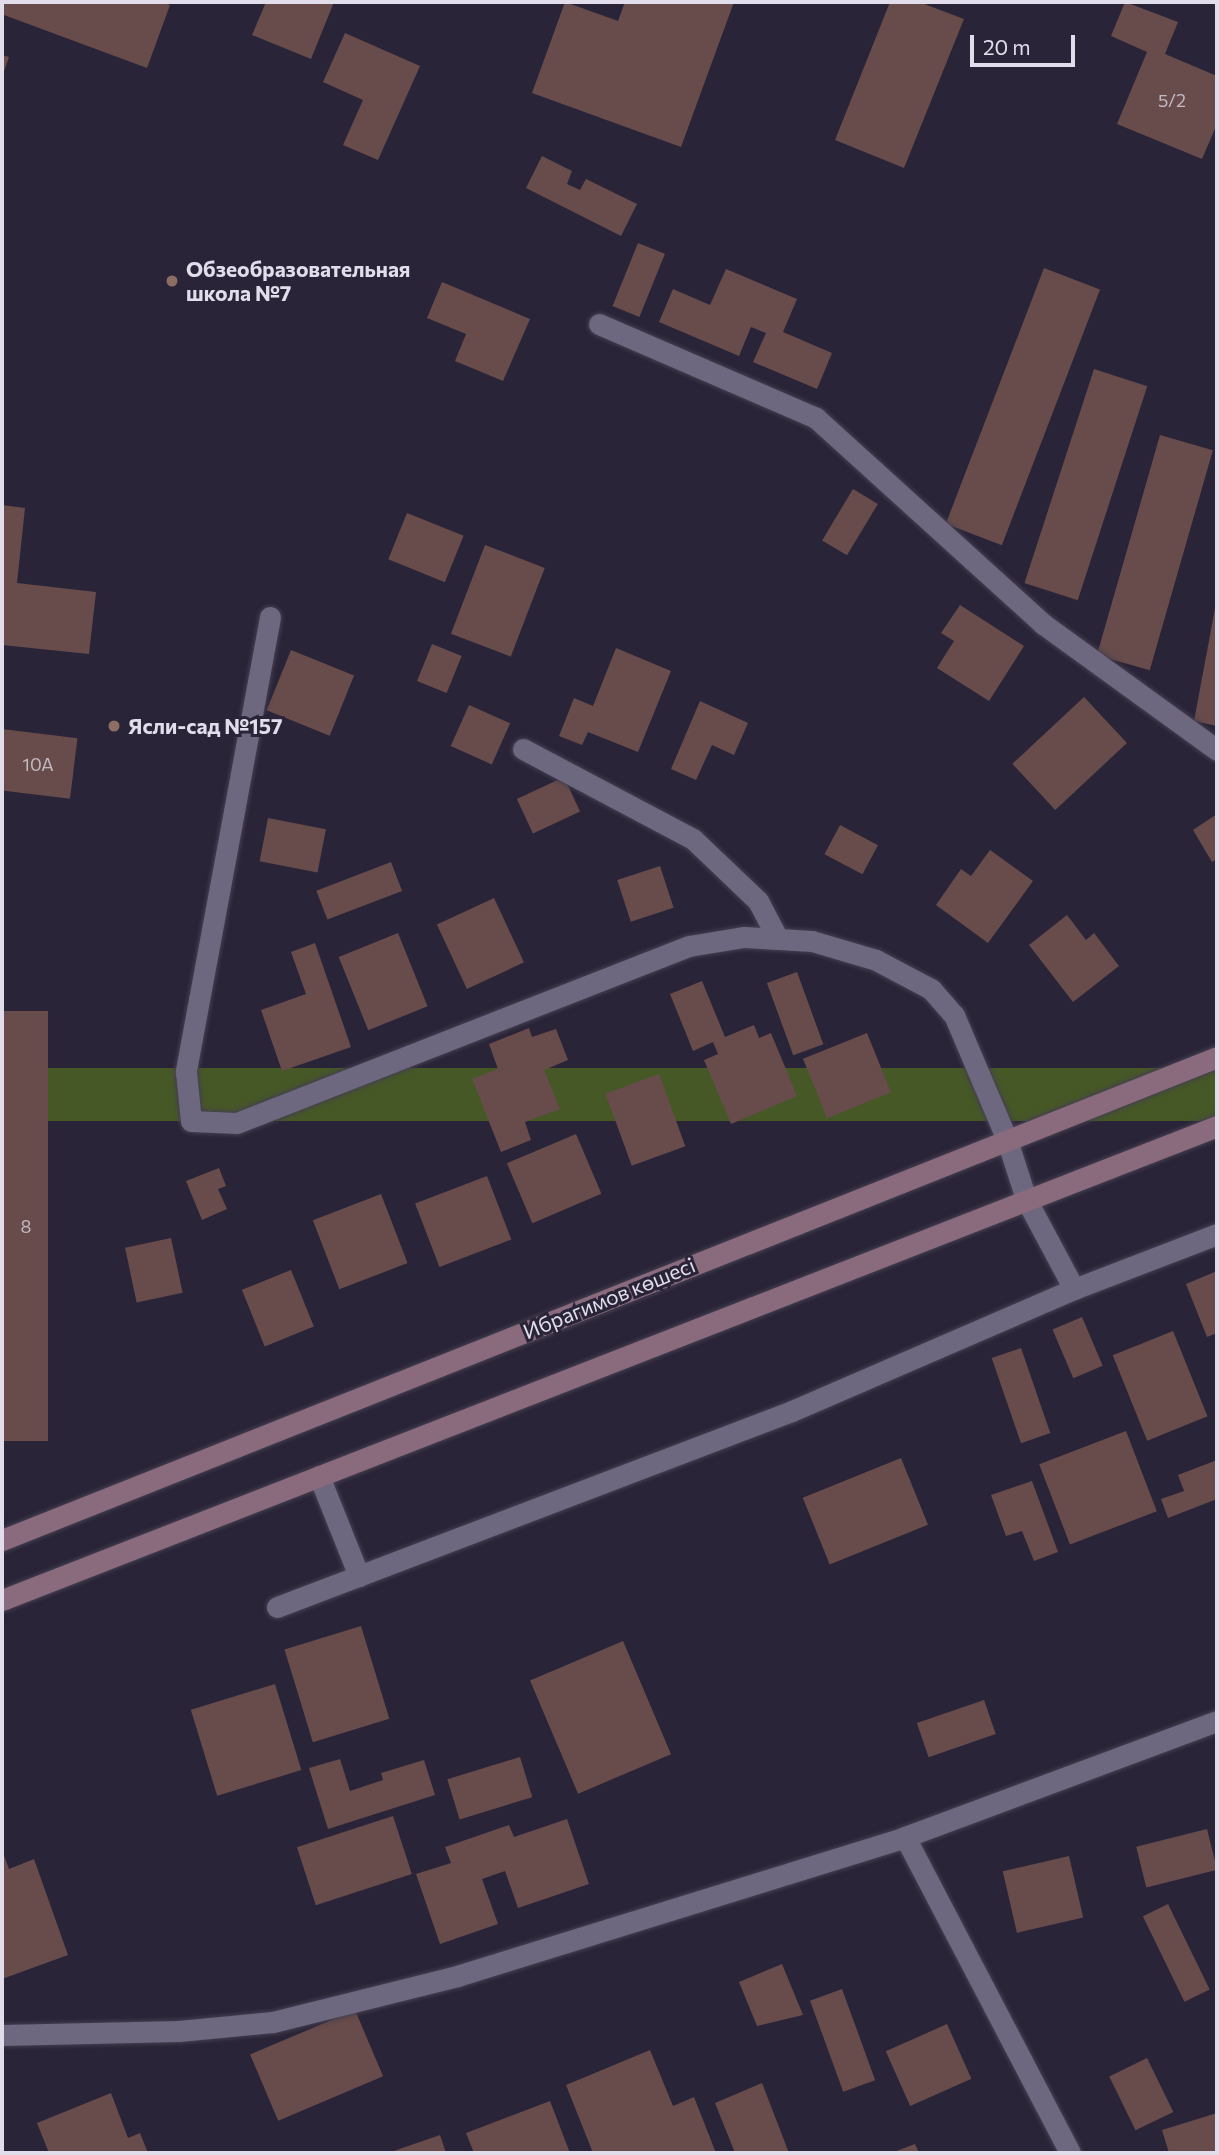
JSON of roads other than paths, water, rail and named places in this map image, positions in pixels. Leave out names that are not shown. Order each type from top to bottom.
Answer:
[{"type":"street","points":[[599,324],[816,418],[1043,624],[1217,750]]},
{"type":"street","points":[[270,617],[186,1072],[191,1121],[237,1123],[689,946],[744,937],[813,941],[876,960],[931,989],[954,1015],[1007,1140],[1027,1199],[1074,1289]]},
{"type":"street","points":[[523,749],[693,839],[758,901],[778,939]]},
{"type":"street","name":"Ибрагимов көшесі","points":[[2,1540],[1217,1057]]},
{"type":"street","points":[[2,1600],[1217,1126]]},
{"type":"street","points":[[277,1607],[793,1411],[1074,1289],[1217,1234]]},
{"type":"street","points":[[319,1476],[359,1576]]},
{"type":"street","points":[[2,2035],[179,2031],[273,2022],[457,1976],[905,1837],[1217,1721]]},
{"type":"street","points":[[905,1837],[1069,2153]]},
{"type":"place","name":"Обзеобразовательная школа №7","points":[[172,281]]},
{"type":"place","name":"Ясли-сад №157","points":[[114,726]]}]
